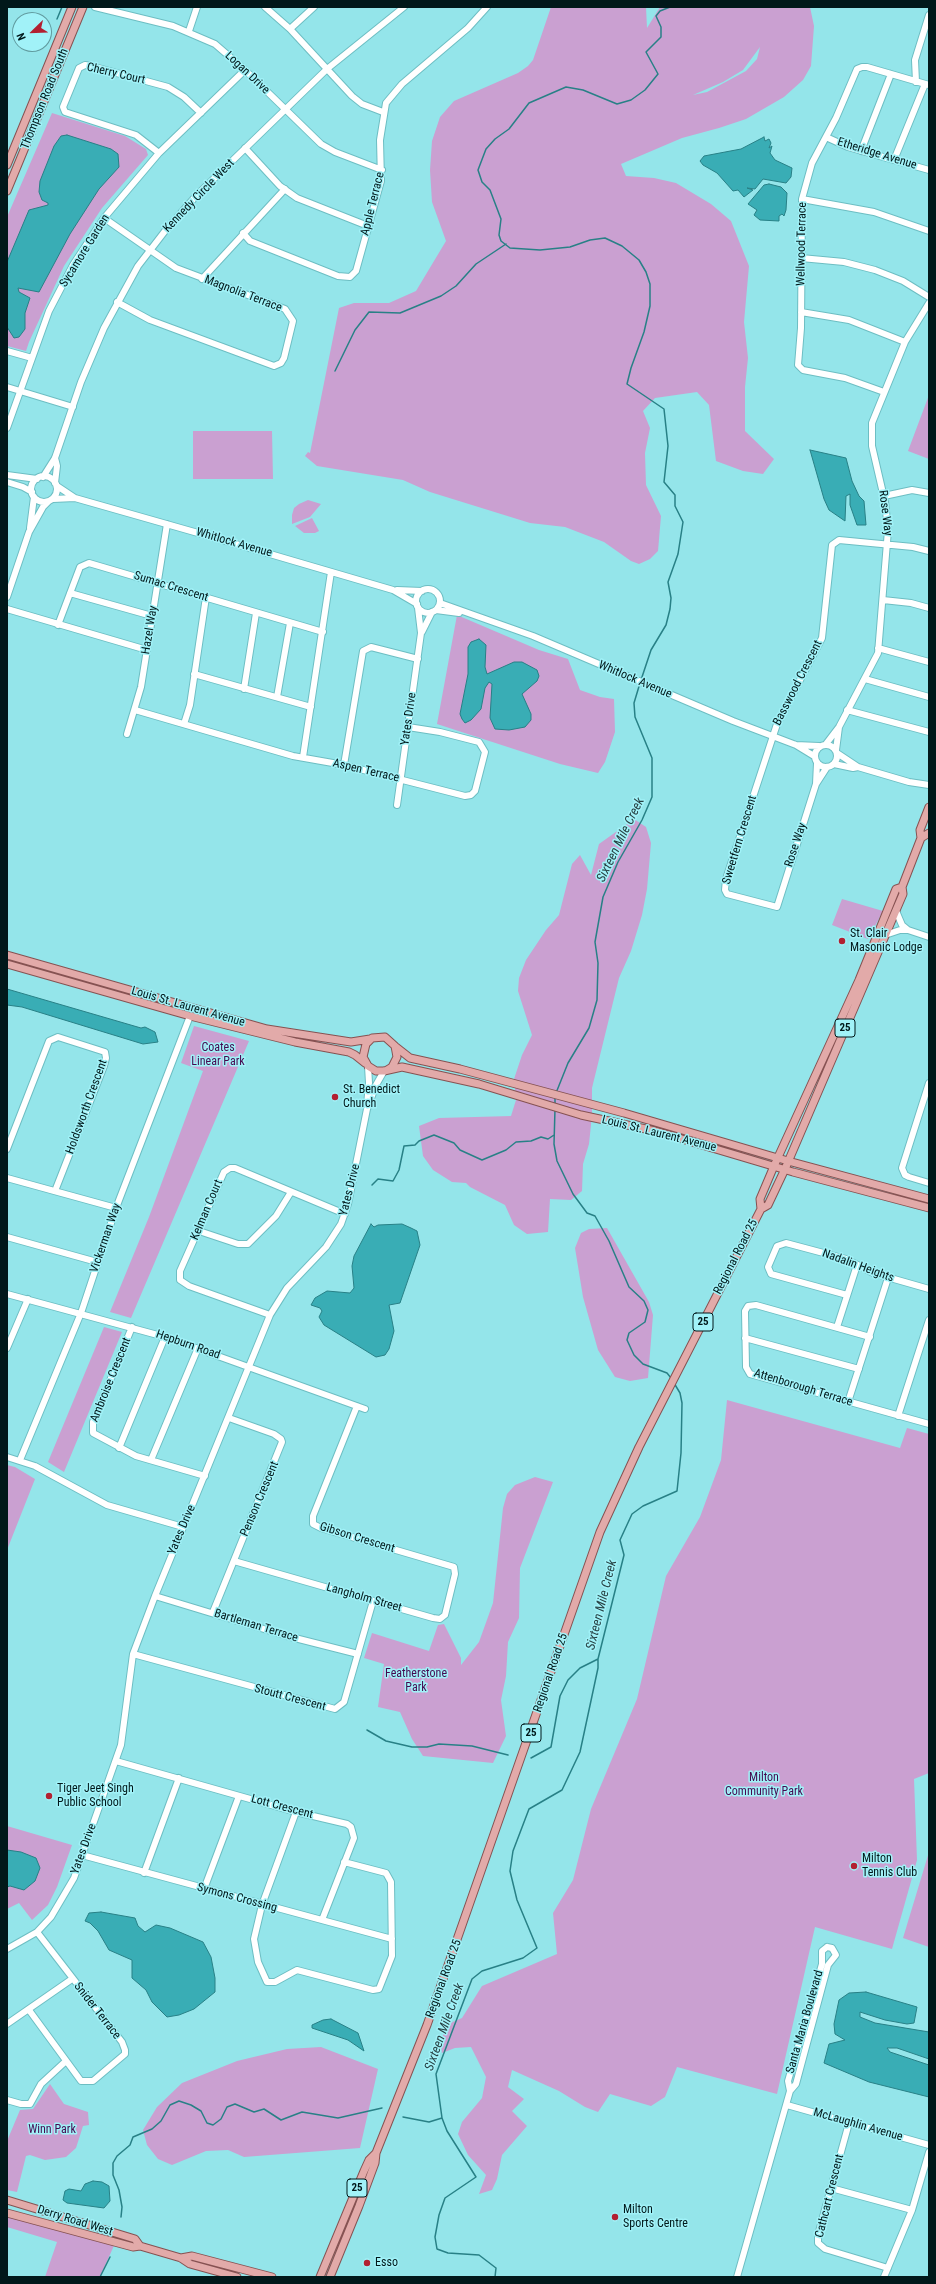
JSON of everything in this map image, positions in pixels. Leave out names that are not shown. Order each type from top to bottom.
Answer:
[{"type":"main road","name":"Thompson Road South","points":[[7,165],[72,7]]},
{"type":"main road","name":"Thompson Road South","points":[[7,191],[83,7]]},
{"type":"main road","name":"Regional Road 25","points":[[760,1209],[768,1205],[785,1169],[896,911],[903,894],[902,886],[921,838],[920,830],[929,807]]},
{"type":"main road","points":[[921,838],[929,833]]},
{"type":"main road","name":"Regional Road 25","points":[[330,2277],[362,2200],[375,2163],[376,2153],[427,2025],[489,1853],[600,1532],[667,1392],[760,1209],[760,1199],[774,1166],[859,980],[896,889],[902,886]]},
{"type":"main road","name":"Louis St. Laurent Avenue","points":[[7,955],[267,1029],[351,1042],[372,1038]]},
{"type":"main road","name":"Louis St. Laurent Avenue","points":[[7,964],[190,1016],[295,1042],[349,1052],[359,1057],[367,1066]]},
{"type":"main road","points":[[385,1037],[395,1046],[397,1057],[392,1067],[386,1070],[376,1071],[367,1066],[363,1052],[366,1044],[372,1038],[385,1037]]},
{"type":"main road","name":"Louis St. Laurent Avenue","points":[[395,1046],[410,1058],[624,1113],[788,1161],[929,1199]]},
{"type":"main road","name":"Louis St. Laurent Avenue","points":[[386,1070],[402,1067],[478,1084],[511,1095],[700,1144],[774,1166],[929,1208]]},
{"type":"main road","name":"Regional Road 25","points":[[320,2277],[369,2160],[376,2153]]},
{"type":"main road","name":"Derry Road West","points":[[7,2200],[135,2239],[140,2246]]},
{"type":"main road","name":"Derry Road West","points":[[7,2213],[133,2247],[140,2246],[181,2258],[190,2264],[237,2277]]},
{"type":"main road","name":"Derry Road West","points":[[181,2258],[192,2256],[272,2277]]},
{"type":"street","name":"Logan Drive","points":[[95,7],[189,32],[215,44],[245,70],[321,144],[335,152],[382,170]]},
{"type":"street","points":[[189,32],[196,7]]},
{"type":"street","points":[[265,7],[290,29],[352,96],[362,104],[383,112]]},
{"type":"street","points":[[290,29],[314,7]]},
{"type":"street","name":"Kennedy Circle West","points":[[40,478],[55,458],[98,342],[117,302],[150,251],[180,213],[327,69],[404,7]]},
{"type":"street","name":"Apple Terrace","points":[[242,232],[250,241],[338,276],[350,277],[356,271],[381,181],[382,170],[380,140],[383,112],[386,103],[402,84],[464,32],[487,7]]},
{"type":"street","points":[[916,82],[914,60],[929,15]]},
{"type":"street","name":"Cherry Court","points":[[159,154],[136,135],[65,112],[63,107],[79,68],[84,65],[91,66],[168,87],[184,97],[201,113]]},
{"type":"street","name":"Wellwood Terrace","points":[[884,392],[845,378],[801,369],[797,360],[801,333],[802,199],[812,163],[826,137],[857,69],[864,67],[927,85]]},
{"type":"street","name":"Sycamore Garden","points":[[8,424],[49,311],[69,272],[104,218],[159,154],[245,70]]},
{"type":"street","points":[[861,151],[891,74]]},
{"type":"street","points":[[894,160],[927,85]]},
{"type":"street","name":"Etheridge Avenue","points":[[826,137],[861,151],[929,170]]},
{"type":"street","points":[[245,148],[285,189],[297,198],[368,226]]},
{"type":"street","points":[[202,278],[242,232],[285,189]]},
{"type":"street","points":[[802,199],[874,212],[929,231]]},
{"type":"street","name":"Magnolia Terrace","points":[[104,218],[176,268],[285,309],[293,321],[284,358],[281,363],[274,366],[150,320],[117,302]]},
{"type":"street","points":[[801,258],[844,262],[875,270],[903,281],[929,297]]},
{"type":"street","name":"Rose Way","points":[[826,744],[838,727],[865,679],[875,660],[878,648],[888,545],[888,518],[871,434],[873,418],[905,342],[929,303]]},
{"type":"street","points":[[801,312],[849,320],[905,342]]},
{"type":"street","points":[[7,351],[32,358]]},
{"type":"street","points":[[7,387],[73,407]]},
{"type":"street","name":"Kennedy Circle West","points":[[55,458],[57,466],[56,484]]},
{"type":"street","points":[[7,475],[50,478],[56,484],[57,493],[42,507],[29,532],[7,597]]},
{"type":"street","points":[[29,532],[33,495],[32,485],[40,478]]},
{"type":"street","points":[[7,482],[23,487],[40,502],[50,501]]},
{"type":"street","name":"Whitlock Avenue","points":[[56,484],[75,498],[393,590],[422,591]]},
{"type":"street","points":[[884,496],[912,490],[929,493]]},
{"type":"street","name":"Whitlock Avenue","points":[[50,501],[75,498]]},
{"type":"street","name":"Hazel Way","points":[[127,734],[135,710],[147,650],[167,524]]},
{"type":"street","name":"Basswood Crescent","points":[[773,736],[782,712],[822,638],[832,545],[839,540],[929,551]]},
{"type":"street","name":"Sumac Crescent","points":[[58,625],[80,567],[84,563],[89,562],[323,632]]},
{"type":"street","points":[[303,757],[331,572]]},
{"type":"street","name":"Whitlock Avenue","points":[[393,590],[418,606]]},
{"type":"street","points":[[429,590],[434,592],[439,598],[440,603],[434,611],[424,612],[418,606],[417,597],[422,591],[429,590]]},
{"type":"street","points":[[70,593],[152,616]]},
{"type":"street","points":[[184,724],[190,705],[206,597]]},
{"type":"street","points":[[883,600],[910,603],[929,608]]},
{"type":"street","name":"Whitlock Avenue","points":[[440,603],[533,636],[595,664],[713,713],[796,745],[814,756]]},
{"type":"street","name":"Yates Drive","points":[[397,805],[421,633],[418,606]]},
{"type":"street","points":[[7,609],[147,650]]},
{"type":"street","name":"Whitlock Avenue","points":[[434,611],[474,615]]},
{"type":"street","name":"Yates Drive","points":[[421,633],[434,611]]},
{"type":"street","points":[[244,689],[256,613]]},
{"type":"street","points":[[277,697],[290,623]]},
{"type":"street","points":[[344,765],[363,651],[368,647],[374,647],[418,659]]},
{"type":"street","points":[[878,648],[929,662]]},
{"type":"street","points":[[194,674],[311,707]]},
{"type":"street","points":[[865,679],[929,697]]},
{"type":"street","name":"Aspen Terrace","points":[[135,710],[303,757],[344,765],[465,796],[471,795],[475,791],[485,752],[479,742],[440,732],[408,727]]},
{"type":"street","points":[[847,710],[929,732]]},
{"type":"street","name":"Rose Way","points":[[836,752],[838,727]]},
{"type":"street","name":"Sweetfern Crescent","points":[[773,736],[725,885],[727,894],[777,907]]},
{"type":"street","points":[[858,767],[852,768],[834,764],[827,767],[816,763],[814,756],[819,746],[826,744],[858,767],[909,782],[929,785]]},
{"type":"street","name":"Whitlock Avenue","points":[[796,745],[819,746]]},
{"type":"street","points":[[834,764],[836,752]]},
{"type":"street","name":"Rose Way","points":[[816,763],[816,784]]},
{"type":"street","name":"Rose Way","points":[[777,907],[816,784],[827,767]]},
{"type":"street","points":[[896,911],[902,925],[908,930]]},
{"type":"street","points":[[885,935],[900,930],[908,930],[929,937]]},
{"type":"street","name":"Vickerman Way","points":[[20,1460],[81,1313],[116,1208],[190,1016]]},
{"type":"street","name":"Holdsworth Crescent","points":[[7,1149],[49,1041],[58,1037],[105,1052],[106,1058],[104,1066],[55,1191]]},
{"type":"street","name":"Yates Drive","points":[[367,1066],[367,1108]]},
{"type":"street","name":"Yates Drive","points":[[7,1950],[37,1932],[51,1917],[66,1894],[82,1855],[116,1761],[124,1731],[133,1654],[155,1596],[270,1315],[287,1288],[331,1241],[345,1214],[367,1108],[376,1085],[386,1070]]},
{"type":"street","points":[[929,1083],[902,1168],[905,1175],[909,1178],[929,1183]]},
{"type":"street","name":"Kelman Court","points":[[270,1315],[182,1282],[180,1272],[222,1176],[228,1169],[236,1168],[345,1214]]},
{"type":"street","points":[[7,1178],[116,1208]]},
{"type":"street","points":[[199,1230],[238,1244],[248,1244],[276,1216],[291,1192]]},
{"type":"street","points":[[7,1237],[97,1262]]},
{"type":"street","name":"Nadalin Heights","points":[[847,1295],[773,1274],[769,1271],[769,1263],[777,1246],[786,1242],[846,1259],[873,1274],[929,1289]]},
{"type":"street","points":[[837,1327],[857,1264]]},
{"type":"street","points":[[848,1402],[888,1278]]},
{"type":"street","name":"Hepburn Road","points":[[7,1294],[165,1337],[365,1409]]},
{"type":"street","points":[[7,1348],[28,1299]]},
{"type":"street","name":"Attenborough Terrace","points":[[870,1337],[753,1305],[748,1306],[744,1311],[746,1367],[750,1374],[929,1424]]},
{"type":"street","points":[[898,1416],[929,1320]]},
{"type":"street","name":"Ambroise Crescent","points":[[132,1327],[92,1426],[95,1435],[119,1448],[151,1460],[205,1476]]},
{"type":"street","points":[[119,1448],[165,1337]]},
{"type":"street","points":[[745,1338],[859,1369]]},
{"type":"street","points":[[151,1460],[198,1348]]},
{"type":"street","name":"Gibson Crescent","points":[[357,1406],[313,1516],[313,1524],[454,1567]]},
{"type":"street","name":"Penson Crescent","points":[[213,1612],[282,1442],[281,1438],[274,1434],[229,1418]]},
{"type":"street","points":[[7,1456],[20,1460],[108,1505],[183,1527]]},
{"type":"street","name":"Langholm Street","points":[[234,1561],[440,1619],[447,1611],[455,1574],[454,1567]]},
{"type":"street","name":"Bartleman Terrace","points":[[155,1596],[213,1612],[287,1636],[358,1654]]},
{"type":"street","name":"Stoutt Crescent","points":[[133,1654],[331,1709],[338,1708],[344,1702],[373,1600]]},
{"type":"street","name":"Lott Crescent","points":[[116,1761],[296,1812],[347,1824],[351,1827],[354,1838],[322,1920]]},
{"type":"street","points":[[144,1873],[178,1778]]},
{"type":"street","points":[[204,1889],[239,1796]]},
{"type":"street","points":[[296,1812],[262,1905],[254,1939],[258,1962],[265,1978],[271,1983],[297,1970],[378,1990],[392,1956],[392,1887],[390,1878],[386,1873],[344,1862]]},
{"type":"street","name":"Symons Crossing","points":[[82,1855],[392,1939]]},
{"type":"street","name":"Snider Terrace","points":[[29,2010],[81,2081],[89,2082],[122,2058],[125,2050],[122,2042],[37,1932]]},
{"type":"street","name":"Santa Maria Boulevard","points":[[737,2277],[790,2091],[796,2084],[828,1965],[836,1954],[830,1947],[825,1947],[822,1951],[822,1964],[788,2081],[790,2091]]},
{"type":"street","points":[[7,2024],[72,1979]]},
{"type":"street","points":[[7,2100],[21,2104],[30,2104],[41,2084],[66,2061]]},
{"type":"street","name":"McLaughlin Avenue","points":[[786,2105],[929,2146]]},
{"type":"street","name":"Cathcart Crescent","points":[[849,2123],[818,2235],[818,2243],[821,2247],[888,2268]]},
{"type":"street","points":[[884,2277],[912,2210],[929,2152]]},
{"type":"street","points":[[831,2188],[912,2210]]},
{"type":"green space","points":[[551,7],[646,7],[647,28],[660,7],[810,7],[814,26],[811,66],[803,80],[784,97],[746,119],[682,138],[621,164],[626,176],[654,178],[676,183],[711,204],[731,221],[749,266],[744,322],[748,358],[745,387],[745,431],[774,459],[763,474],[743,471],[716,461],[709,405],[697,392],[655,398],[643,411],[650,428],[645,453],[646,485],[661,516],[658,551],[650,559],[639,564],[631,561],[604,542],[565,527],[530,523],[430,492],[403,480],[317,466],[305,456],[308,452],[310,453],[339,308],[354,303],[389,303],[416,291],[446,241],[432,202],[430,170],[432,141],[440,117],[454,101],[518,73],[528,66],[533,60]],"holes":[[[760,47],[757,59],[746,71],[707,92],[693,95],[723,82],[743,70]]]},
{"type":"green space","points":[[52,113],[125,136],[146,149],[148,155],[102,208],[64,266],[26,351],[7,346],[7,217]]},
{"type":"green space","points":[[929,395],[929,459],[908,451]]},
{"type":"green space","points":[[193,431],[272,431],[273,479],[193,479]]},
{"type":"green space","points":[[308,500],[321,504],[310,517],[292,524],[294,508]]},
{"type":"green space","points":[[312,518],[319,531],[315,533],[304,533],[295,526]]},
{"type":"green space","points":[[457,615],[539,650],[568,659],[580,690],[600,697],[614,699],[615,732],[605,762],[598,773],[560,764],[437,724]]},
{"type":"green space","points":[[634,819],[646,827],[651,843],[647,889],[642,915],[631,951],[619,978],[592,1088],[592,1115],[589,1144],[583,1164],[582,1191],[571,1200],[550,1199],[548,1232],[527,1234],[514,1225],[505,1205],[470,1187],[466,1183],[452,1182],[433,1170],[423,1156],[419,1126],[439,1118],[511,1116],[516,1100],[514,1079],[522,1055],[532,1035],[518,991],[519,978],[526,960],[546,930],[559,915],[572,864],[580,855],[591,875],[599,844]]},
{"type":"green space","points":[[842,899],[883,911],[868,939],[832,925]]},
{"type":"green space","name":"Coates Linear Park","points":[[194,1026],[249,1041],[131,1318],[110,1312],[149,1217],[203,1071],[181,1063]]},
{"type":"green space","points":[[607,1228],[649,1302],[653,1315],[648,1378],[630,1381],[615,1377],[598,1350],[583,1297],[575,1248],[581,1233],[589,1229]]},
{"type":"green space","points":[[104,1327],[122,1332],[64,1472],[48,1462]]},
{"type":"green space","name":"Milton Community Park","points":[[727,1400],[900,1448],[907,1428],[929,1434],[929,1773],[914,1779],[917,1860],[892,1949],[815,1927],[777,2094],[677,2067],[665,2097],[651,2106],[610,2094],[598,2112],[585,2107],[559,2091],[512,2070],[508,2087],[524,2099],[512,2111],[527,2126],[502,2155],[497,2179],[492,2190],[479,2194],[486,2175],[468,2155],[458,2134],[462,2122],[482,2098],[486,2077],[471,2047],[455,2048],[442,2053],[439,2044],[448,2024],[462,2018],[482,1986],[557,1954],[553,1913],[573,1880],[591,1809],[637,1699],[666,1576],[700,1517],[721,1460]]},
{"type":"green space","points":[[7,1465],[15,1467],[35,1479],[7,1550]]},
{"type":"green space","name":"Featherstone Park","points":[[535,1477],[553,1482],[520,1568],[519,1618],[508,1642],[506,1676],[501,1700],[506,1736],[493,1763],[423,1756],[412,1739],[400,1712],[378,1707],[384,1664],[364,1658],[372,1633],[429,1651],[438,1625],[444,1624],[461,1658],[461,1665],[479,1642],[493,1603],[503,1508],[507,1494],[515,1485]]},
{"type":"green space","points":[[7,1826],[72,1845],[57,1887],[48,1905],[32,1920],[19,1903],[7,1909]]},
{"type":"green space","points":[[929,1852],[929,1947],[903,1938]]},
{"type":"green space","points":[[321,2047],[378,2069],[360,2148],[244,2157],[228,2150],[206,2151],[172,2165],[158,2159],[147,2145],[143,2130],[157,2107],[182,2083],[237,2061],[287,2049]]},
{"type":"green space","name":"Winn Park","points":[[50,2084],[64,2104],[88,2112],[89,2125],[83,2126],[76,2148],[66,2157],[45,2160],[30,2155],[26,2156],[17,2192],[7,2190],[7,2141],[20,2110],[33,2109]]},
{"type":"green space","points":[[7,2211],[116,2241],[100,2277],[45,2277],[57,2242],[7,2227]]},
{"type":"water","points":[[67,135],[111,149],[118,154],[119,167],[99,189],[70,234],[39,292],[18,288],[19,292],[30,298],[25,313],[25,329],[19,337],[14,338],[7,327],[7,262],[29,210],[48,205],[48,203],[42,200],[39,192],[40,181],[54,146],[61,136]]},
{"type":"water","points":[[764,137],[765,141],[769,139],[771,143],[769,148],[772,146],[770,153],[775,160],[792,168],[791,177],[786,183],[763,179],[755,189],[747,188],[753,190],[744,197],[738,190],[733,191],[717,173],[703,165],[700,161],[704,156],[741,149]]},
{"type":"water","points":[[769,184],[781,187],[787,193],[786,210],[784,216],[782,214],[779,216],[779,221],[760,220],[754,215],[757,210],[748,204],[764,185]]},
{"type":"water","points":[[810,450],[846,458],[852,481],[859,496],[864,501],[866,525],[857,525],[850,505],[850,494],[846,496],[845,521],[829,510],[824,499]]},
{"type":"water","points":[[479,639],[486,645],[485,667],[487,674],[514,662],[522,662],[537,670],[539,676],[537,681],[522,694],[531,714],[531,720],[525,727],[509,730],[495,729],[490,718],[492,684],[489,682],[485,688],[481,709],[471,720],[465,723],[462,719],[460,714],[468,674],[468,647],[471,642]]},
{"type":"water","points":[[7,989],[141,1028],[145,1027],[155,1032],[158,1042],[143,1044],[22,1007],[7,1005]]},
{"type":"water","points":[[371,1224],[374,1227],[378,1225],[402,1224],[417,1231],[420,1245],[400,1303],[389,1305],[394,1331],[389,1349],[385,1355],[376,1357],[324,1325],[319,1317],[322,1311],[320,1308],[311,1305],[315,1298],[327,1291],[350,1293],[354,1288],[352,1266],[354,1256]]},
{"type":"water","points":[[7,1850],[21,1852],[36,1858],[40,1868],[35,1881],[24,1890],[10,1886],[7,1887]]},
{"type":"water","points":[[101,1912],[135,1918],[138,1926],[145,1932],[156,1925],[170,1928],[203,1942],[211,1957],[215,1978],[215,1992],[194,2009],[179,2015],[167,2017],[152,2002],[146,1990],[132,1978],[132,1960],[109,1950],[98,1931],[90,1923],[85,1921],[89,1913]]},
{"type":"water","points":[[866,1992],[917,2007],[914,2023],[907,2024],[885,2020],[860,2012],[860,2017],[875,2023],[929,2032],[929,2059],[897,2048],[887,2048],[890,2052],[929,2065],[929,2097],[869,2082],[824,2063],[829,2044],[845,2040],[835,2034],[834,2024],[839,2000],[849,1993]]},
{"type":"water","points":[[331,2019],[358,2033],[364,2051],[348,2040],[312,2028],[312,2025],[323,2020]]},
{"type":"water","points":[[93,2181],[102,2182],[109,2186],[110,2201],[104,2208],[67,2203],[63,2200],[65,2191],[69,2189],[81,2191],[85,2184]]},
{"type":"waterway","points":[[57,19],[62,7]]},
{"type":"waterway","name":"Sixteen Mile Creek","points":[[641,680],[651,650],[666,625],[671,598],[668,582],[678,554],[683,522],[675,506],[675,495],[664,482],[668,446],[664,409],[627,384],[644,332],[650,306],[650,284],[646,272],[639,260],[622,246],[605,238],[590,240],[570,247],[540,250],[510,248],[501,241],[499,235],[501,219],[490,190],[482,182],[478,170],[486,149],[495,139],[509,129],[529,103],[566,87],[583,90],[617,104],[631,100],[645,90],[658,74],[646,52],[661,37],[661,27],[656,16],[660,11],[670,7]]},
{"type":"waterway","points":[[335,371],[355,330],[369,312],[400,313],[441,296],[456,286],[476,264],[506,244]]},
{"type":"waterway","name":"Sixteen Mile Creek","points":[[556,1093],[568,1063],[589,1028],[597,1000],[598,963],[595,942],[603,897],[618,862],[642,820],[652,797],[652,758],[635,717],[634,703],[640,683]]},
{"type":"waterway","name":"Sixteen Mile Creek","points":[[555,1097],[555,1105]]},
{"type":"waterway","name":"Sixteen Mile Creek","points":[[555,1109],[554,1144],[557,1161],[573,1194],[587,1213],[595,1216],[609,1241],[629,1287],[644,1301],[648,1310],[645,1322],[629,1333],[627,1340],[634,1355],[643,1364],[667,1373],[671,1378]]},
{"type":"waterway","points":[[372,1185],[378,1179],[393,1181],[399,1170],[404,1146],[415,1145],[419,1141],[434,1135],[454,1143],[460,1150],[482,1160],[506,1150],[516,1142],[531,1141],[541,1137],[548,1139],[554,1135]]},
{"type":"waterway","name":"Sixteen Mile Creek","points":[[495,2277],[496,2268],[479,2255],[448,2253],[437,2249],[435,2237],[439,2215],[445,2198],[476,2177],[447,2131],[442,2118],[436,2074],[472,1979],[482,1971],[523,1958],[537,1948],[517,1900],[510,1871],[513,1851],[529,1809],[562,1790],[580,1752],[598,1668],[598,1659],[624,1555],[620,1540],[632,1514],[643,1506],[677,1491],[681,1453],[682,1403],[680,1393],[674,1383]]},
{"type":"waterway","points":[[531,1758],[551,1747],[560,1696],[568,1680],[580,1668],[598,1659]]},
{"type":"waterway","points":[[367,1730],[386,1741],[412,1747],[427,1747],[439,1744],[472,1746],[508,1755]]},
{"type":"waterway","points":[[121,2217],[122,2207],[119,2190],[113,2175],[113,2163],[117,2156],[130,2145],[133,2137],[152,2129],[161,2121],[170,2105],[179,2101],[191,2105],[201,2111],[207,2123],[213,2125],[221,2119],[227,2107],[235,2104],[254,2112],[264,2109],[281,2120],[302,2112],[338,2118],[382,2108]]},
{"type":"waterway","points":[[403,2117],[429,2122],[442,2118]]},
{"type":"waterway","points":[[100,2277],[110,2257]]},
{"type":"place","name":"St. Clair Masonic Lodge","points":[[842,941]]},
{"type":"place","name":"St. Benedict Church","points":[[335,1097]]},
{"type":"place","name":"Tiger Jeet Singh Public School","points":[[49,1796]]},
{"type":"place","name":"Milton Tennis Club","points":[[854,1866]]},
{"type":"place","name":"Milton Sports Centre","points":[[615,2217]]},
{"type":"place","name":"Esso","points":[[367,2263]]}]
